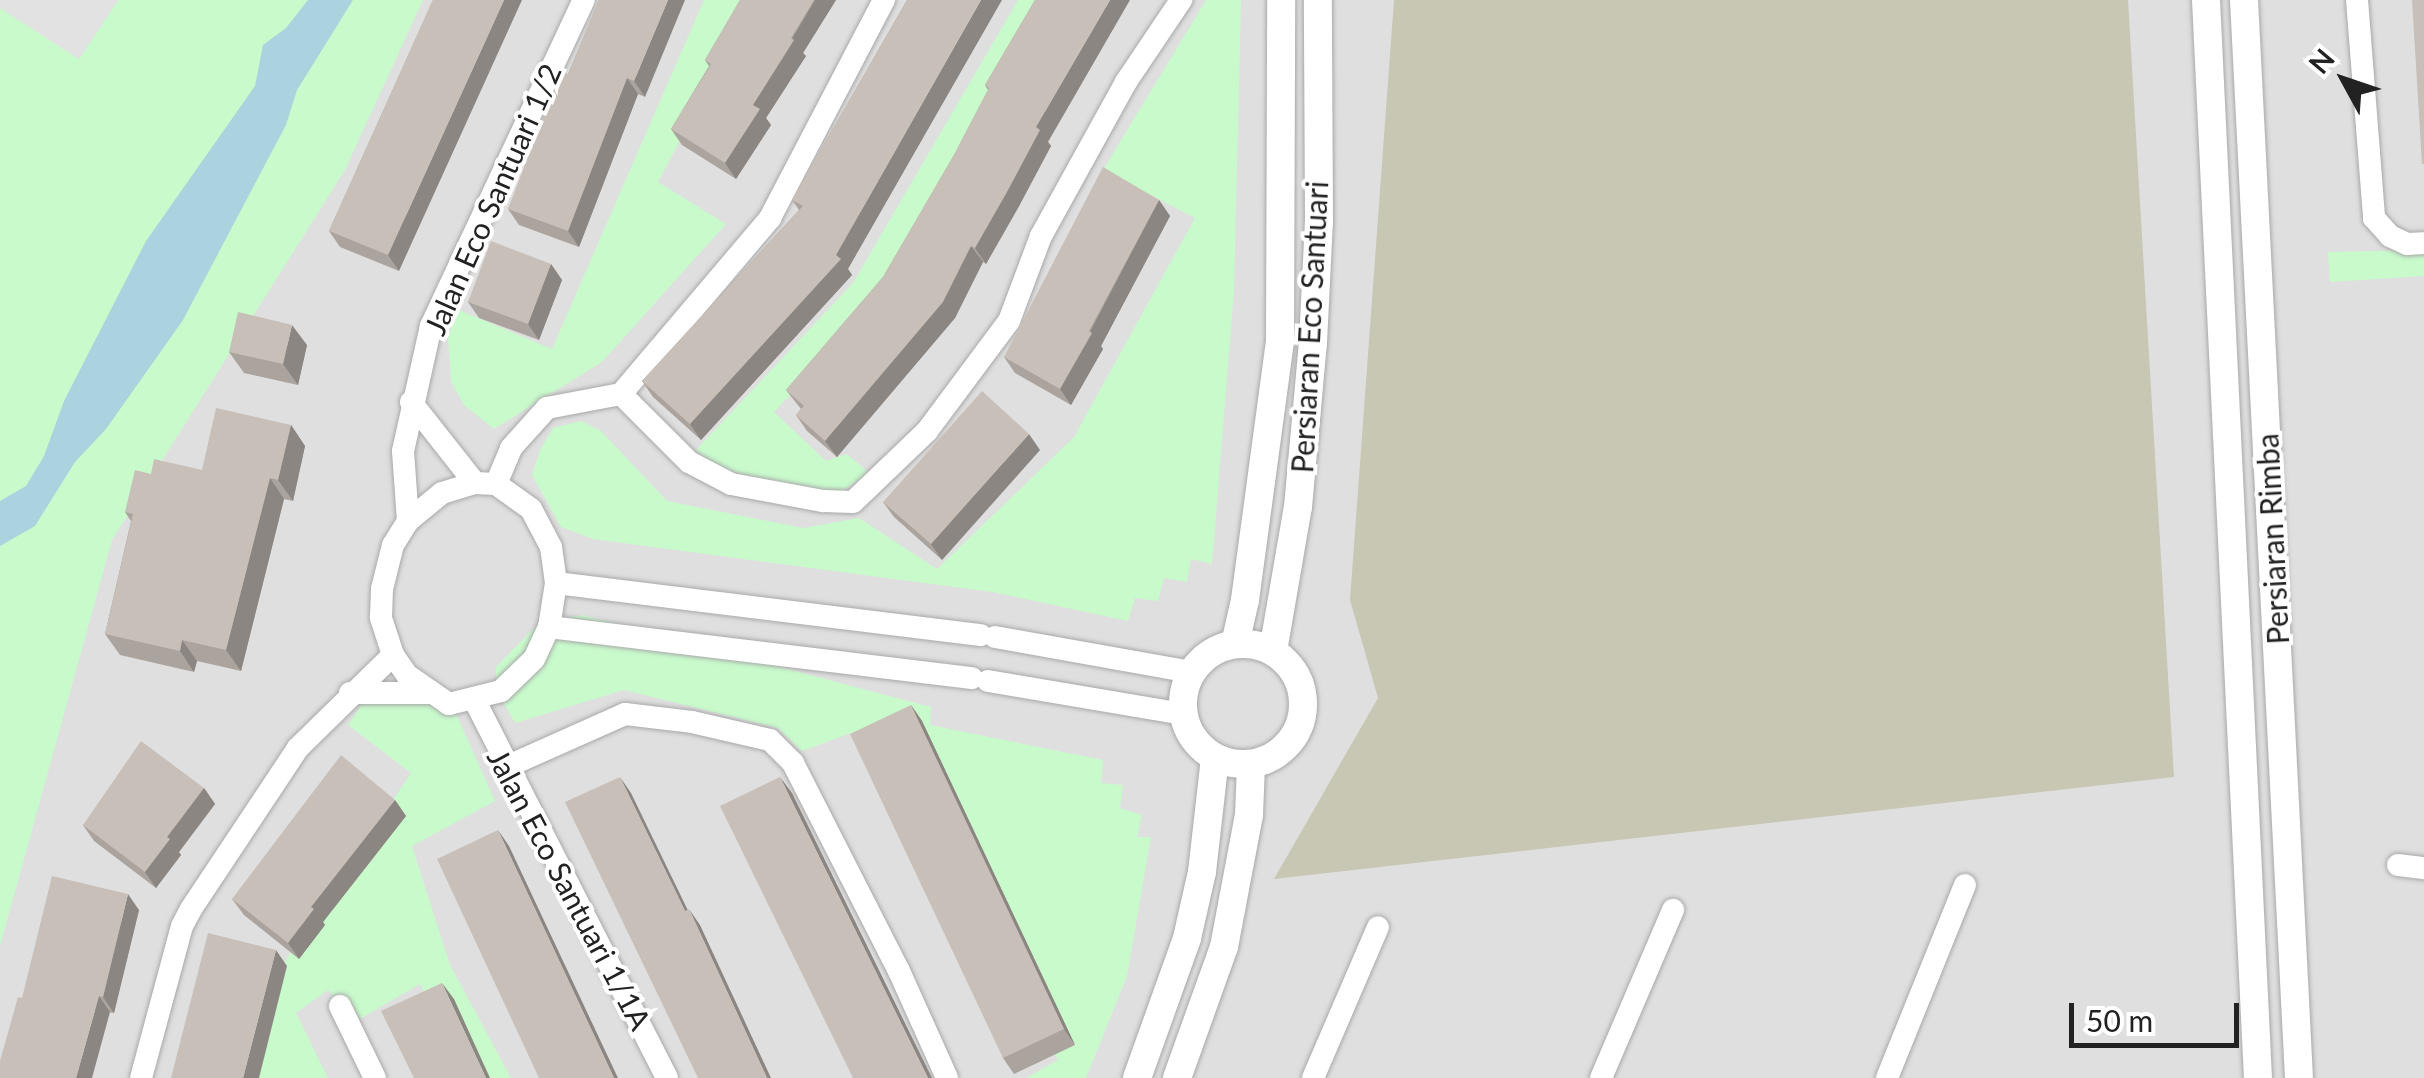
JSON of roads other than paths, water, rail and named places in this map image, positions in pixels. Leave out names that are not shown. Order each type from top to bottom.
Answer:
[{"type":"street","name":"Jalan Eco Santuari 1/2","points":[[408,521],[404,451],[411,402],[431,326],[584,0]]},
{"type":"street","points":[[510,448],[531,509],[551,547],[556,582],[549,627],[534,658],[501,691],[450,704],[407,675],[394,655],[381,617],[382,589],[393,545],[408,521],[442,493],[485,484],[510,448],[546,408],[621,394],[770,218],[884,0]]},
{"type":"street","points":[[621,394],[689,462],[731,484],[823,501],[854,502],[927,431],[1009,322],[1056,207],[1126,82],[1180,0]]},
{"type":"street","name":"Persiaran Eco Santuari","points":[[1235,644],[1246,600],[1280,342],[1281,0]]},
{"type":"street","name":"Persiaran Eco Santuari","points":[[1273,651],[1298,507],[1313,343],[1319,222],[1318,0]]},
{"type":"street","name":"Persiaran Rimba","points":[[2206,0],[2258,1078]]},
{"type":"street","name":"Persiaran Rimba","points":[[2244,0],[2298,1078]]},
{"type":"street","points":[[2357,0],[2370,204],[2379,228],[2407,244],[2424,243]]},
{"type":"street","points":[[411,402],[485,484],[531,509]]},
{"type":"street","points":[[556,582],[942,628],[1192,672]]},
{"type":"street","points":[[549,627],[934,672],[1183,714]]},
{"type":"street","points":[[934,672],[942,628]]},
{"type":"street","points":[[1235,644],[1273,651],[1298,678],[1303,716],[1285,748],[1252,764],[1215,758],[1200,747],[1183,714],[1183,699],[1192,672],[1204,658],[1235,644]]},
{"type":"street","points":[[141,1078],[182,926],[298,748],[350,693],[394,655]]},
{"type":"street","points":[[350,693],[430,693]]},
{"type":"street","name":"Jalan Eco Santuari 1/1A","points":[[474,699],[667,1078]]},
{"type":"street","points":[[506,766],[625,714],[770,740],[793,762],[899,971],[947,1078]]},
{"type":"street","points":[[1137,1078],[1188,938],[1202,872],[1215,758]]},
{"type":"street","points":[[1177,1078],[1224,948],[1249,815],[1252,764]]},
{"type":"street","points":[[2398,865],[2424,868]]},
{"type":"street","points":[[1887,1078],[1965,885]]},
{"type":"street","points":[[1602,1078],[1673,910]]},
{"type":"street","points":[[1313,1078],[1378,927]]},
{"type":"street","points":[[340,1006],[375,1078]]},
{"type":"water","points":[[308,0],[353,0],[297,90],[286,125],[183,320],[106,429],[75,462],[35,526],[0,546],[0,501],[26,486],[44,456],[64,401],[146,241],[255,86],[263,45],[286,28]]}]
